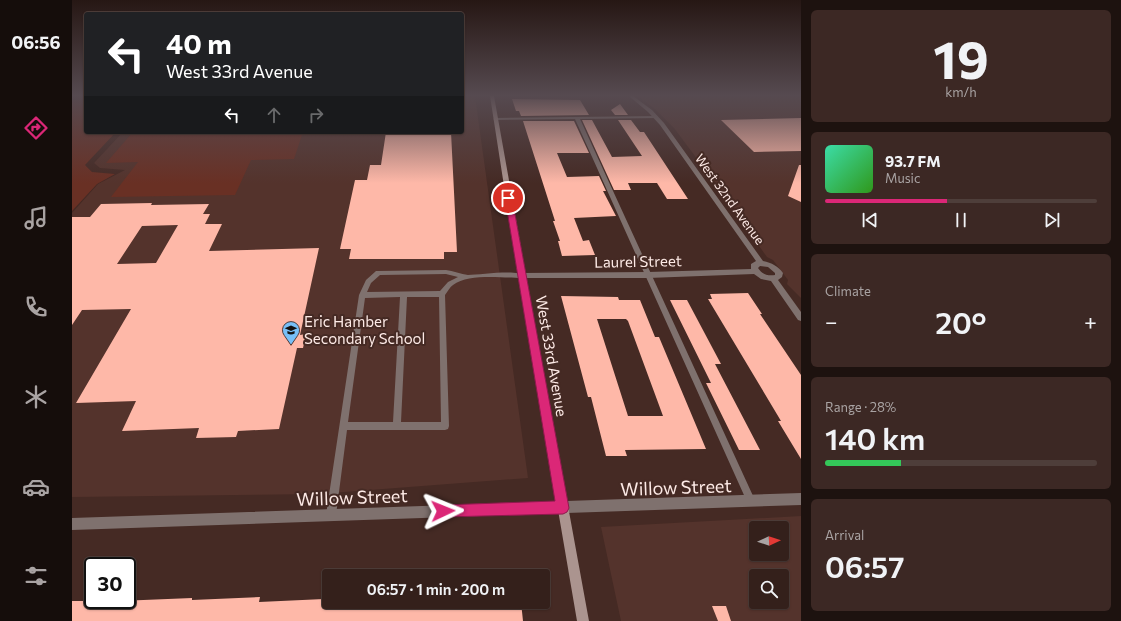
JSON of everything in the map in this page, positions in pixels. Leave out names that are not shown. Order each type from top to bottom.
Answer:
[{"type":"street","name":"West 33rd Avenue","points":[[496,125],[583,621]]},
{"type":"street","name":"West 32nd Avenue","points":[[662,125],[761,263]]},
{"type":"street","points":[[773,279],[779,275],[777,270],[770,265],[761,263],[754,266],[755,271],[761,276],[773,279],[801,318]]},
{"type":"street","name":"Laurel Street","points":[[522,276],[648,275],[755,271]]},
{"type":"street","name":"Willow Street","points":[[72,524],[801,499]]},
{"type":"lane","points":[[579,125],[751,501]]},
{"type":"lane","points":[[331,515],[362,295],[368,282],[378,273],[446,272],[469,277]]},
{"type":"lane","points":[[344,426],[445,426],[442,294],[451,283],[469,277],[522,276]]},
{"type":"lane","points":[[397,426],[404,294]]},
{"type":"lane","points":[[362,295],[442,294]]},
{"type":"shaded area","points":[[72,125],[84,125],[84,134],[114,134],[85,165],[92,172],[115,174],[97,184],[72,211]]},
{"type":"shaded area","name":"Eric Hamber Secondary School","points":[[464,125],[479,125],[528,478],[318,494],[72,497],[72,213],[98,184],[125,170],[100,168],[94,163],[121,134],[464,134]]},
{"type":"shaded area","points":[[671,125],[801,125],[801,298],[787,284],[788,280],[773,260],[767,257],[759,246],[759,242]]},
{"type":"shaded area","points":[[131,134],[302,134],[294,159],[251,160],[235,195],[111,197],[138,162],[106,163]]},
{"type":"shaded area","points":[[801,516],[801,621],[621,621],[601,527]]},
{"type":"building","points":[[524,125],[576,125],[589,153],[557,153],[567,177],[599,176],[606,191],[603,191],[616,216],[574,218],[583,241],[589,240],[595,255],[562,256],[558,241],[560,241],[553,221],[555,221]]},
{"type":"building","points":[[584,125],[595,125],[612,157],[642,156],[621,125],[635,125],[640,132],[644,132],[688,199],[667,199],[657,183],[628,183],[631,190],[614,190]]},
{"type":"building","points":[[726,125],[801,125],[801,151],[754,152]]},
{"type":"building","points":[[386,134],[451,134],[457,252],[444,252],[444,259],[349,259],[351,249],[340,249],[355,180],[367,180],[370,165],[381,165]]},
{"type":"building","points":[[799,165],[801,165],[801,202],[788,196]]},
{"type":"building","points":[[101,204],[209,204],[203,214],[210,214],[205,224],[222,224],[209,251],[319,248],[300,335],[306,334],[303,348],[297,348],[279,429],[238,431],[236,437],[196,438],[199,428],[122,431],[136,401],[76,403],[131,309],[82,310],[72,325],[72,217],[90,217]],"holes":[[[178,225],[156,263],[117,264],[142,226]]]},
{"type":"building","points":[[748,293],[762,314],[760,314],[801,375],[801,459],[778,421],[781,421],[708,299],[712,299],[710,294]]},
{"type":"building","points":[[561,296],[618,297],[619,300],[640,300],[655,337],[659,337],[706,449],[625,450],[627,456],[606,456],[591,397],[588,397]],"holes":[[[597,319],[626,319],[628,321],[663,416],[628,416]]]},
{"type":"building","points":[[670,300],[687,300],[721,364],[715,364],[760,450],[739,450],[706,383],[711,383]]},
{"type":"building","points":[[260,597],[259,602],[322,599],[322,609],[522,609],[523,621],[72,621],[72,601],[84,601],[84,609],[136,609],[136,600],[192,598],[192,600]]},
{"type":"building","points":[[712,606],[726,606],[731,621],[718,621]]},
{"type":"place","name":"Eric Hamber Secondary School","points":[[291,345]]},
{"type":"route","points":[[443,511],[563,508],[508,198]]}]
